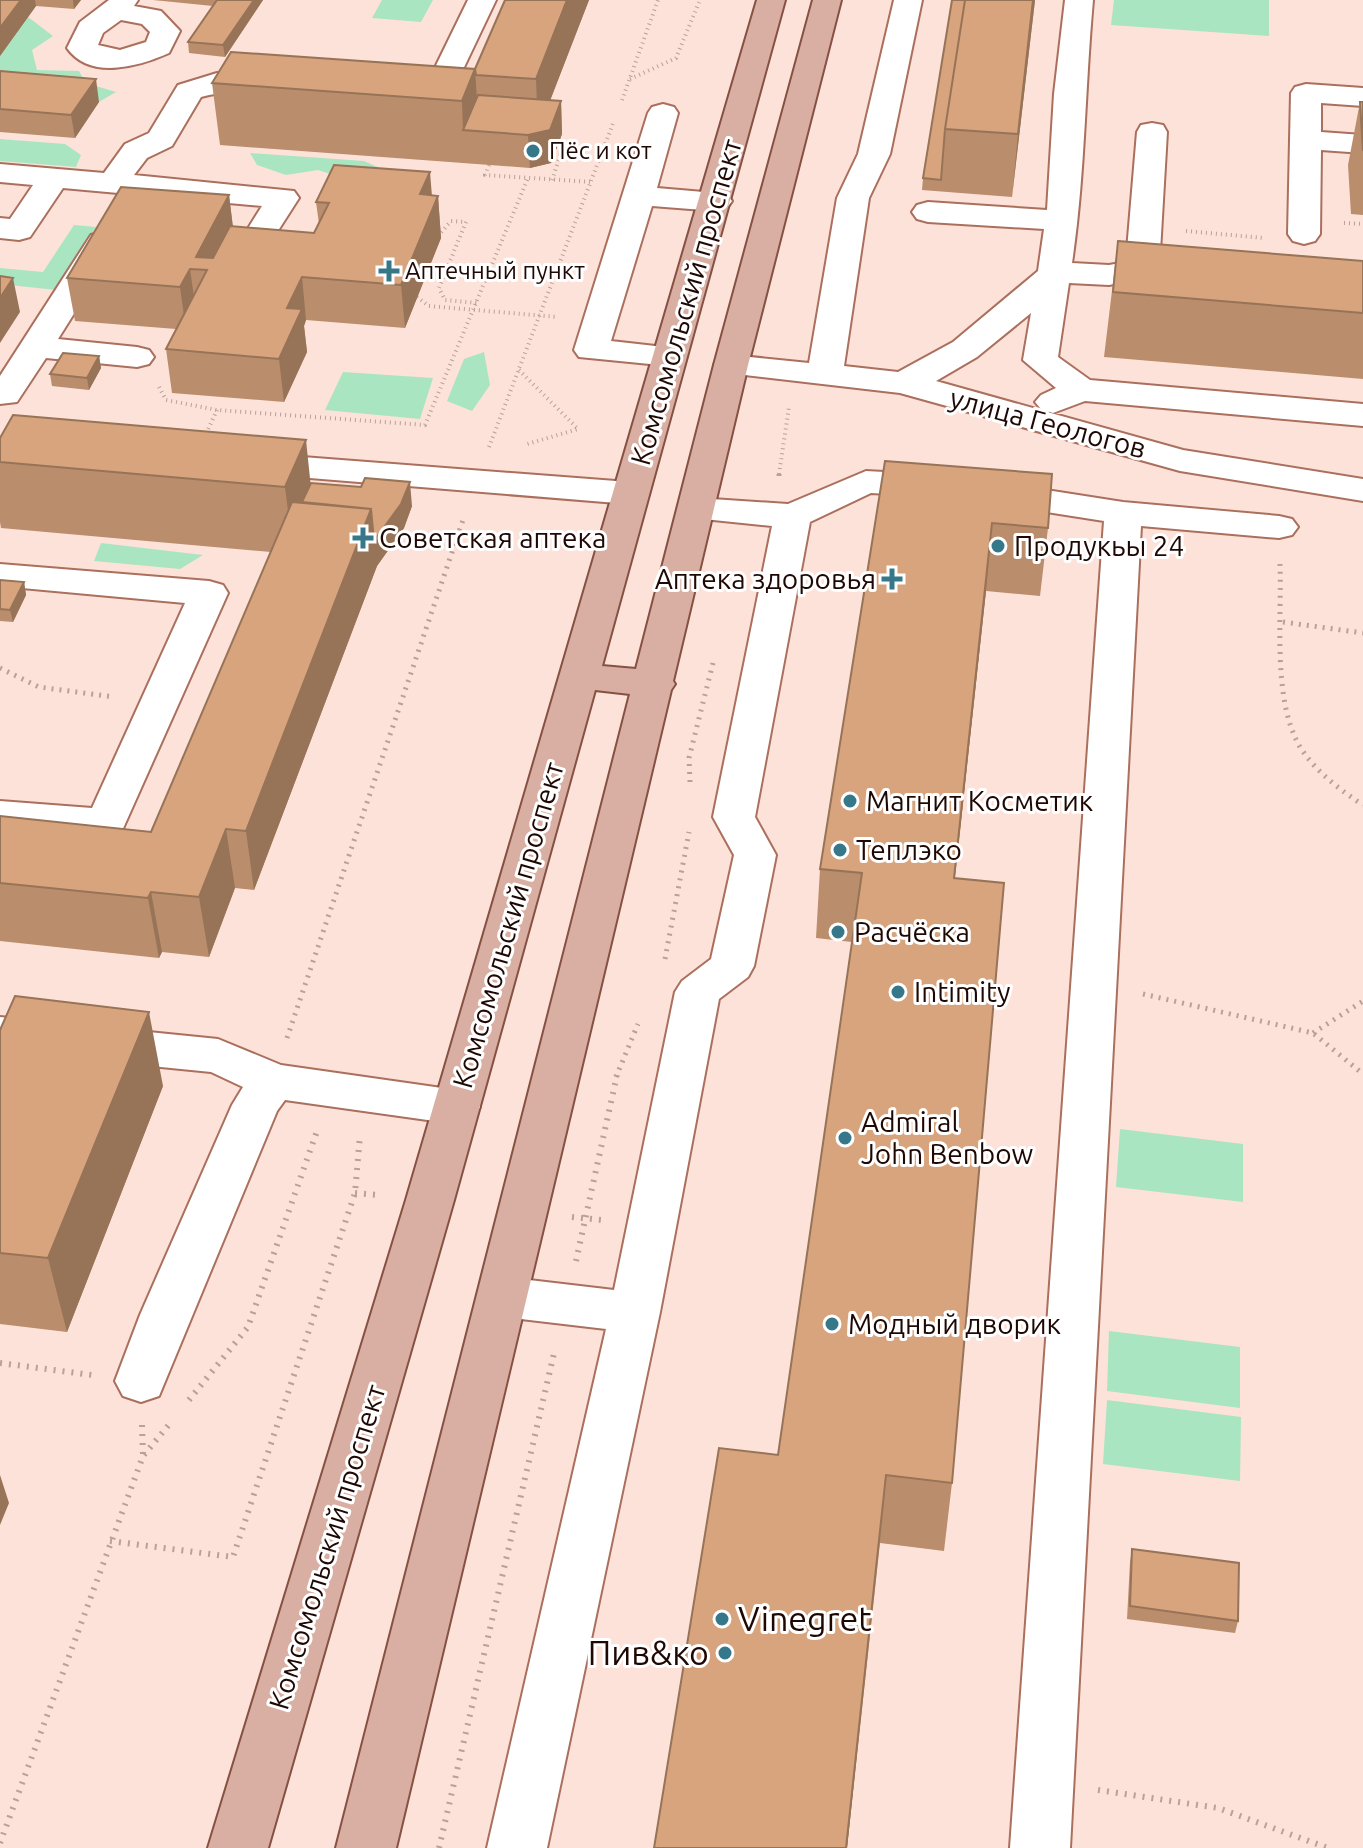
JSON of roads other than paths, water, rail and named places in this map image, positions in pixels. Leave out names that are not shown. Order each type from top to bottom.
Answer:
[{"type":"main road","name":"Комсомольский проспект","points":[[238,1848],[456,1107],[771,0]]},
{"type":"main road","name":"Комсомольский проспект","points":[[366,1848],[655,684],[731,365],[827,0]]},
{"type":"main road","points":[[578,676],[655,684]]},
{"type":"street","points":[[374,92],[437,95],[482,0]]},
{"type":"street","points":[[811,372],[853,198],[874,154],[908,0]]},
{"type":"street","points":[[1040,360],[1062,221],[1069,94],[1079,0]]},
{"type":"street","points":[[5,395],[36,347],[127,184],[136,151],[161,139],[189,91],[217,82],[296,87]]},
{"type":"street","points":[[1304,234],[1306,93],[1363,97]]},
{"type":"street","points":[[663,113],[591,350],[670,356]]},
{"type":"street","points":[[902,383],[927,374],[971,346],[1056,272],[1109,275],[1142,269],[1152,132]]},
{"type":"street","points":[[1306,140],[1363,144]]},
{"type":"street","points":[[0,173],[283,198],[263,230]]},
{"type":"street","points":[[0,228],[19,230],[54,178]]},
{"type":"street","points":[[639,196],[716,201]]},
{"type":"street","points":[[928,212],[1062,221]]},
{"type":"street","points":[[971,346],[1040,360],[1081,390],[1363,415]]},
{"type":"street","points":[[36,347],[137,357]]},
{"type":"street","name":"улица Геологов","points":[[731,365],[902,383],[1180,460],[1363,490]]},
{"type":"street","points":[[1027,417],[1081,390]]},
{"type":"street","points":[[193,460],[481,469],[629,493]]},
{"type":"street","points":[[697,509],[772,515],[866,482],[957,487],[1123,513],[1279,527]]},
{"type":"street","points":[[1040,1848],[1123,513]]},
{"type":"street","points":[[517,1848],[635,1312],[698,992],[732,966],[755,855],[734,817],[772,515]]},
{"type":"street","points":[[0,575],[209,593],[106,823],[0,815]]},
{"type":"street","points":[[0,1034],[218,1056],[273,1081],[456,1107]]},
{"type":"street","points":[[141,1381],[165,1315],[256,1105],[273,1081]]},
{"type":"street","points":[[503,1297],[635,1312]]},
{"type":"place","name":"Пёс и кот","points":[[533,151]]},
{"type":"place","name":"Аптечный пункт","points":[[389,271]]},
{"type":"place","name":"Советская аптека","points":[[363,538]]},
{"type":"place","name":"Продукьы 24","points":[[998,546]]},
{"type":"place","name":"Аптека здоровья","points":[[892,579]]},
{"type":"place","name":"Магнит Косметик","points":[[850,801]]},
{"type":"place","name":"Теплэко","points":[[840,850]]},
{"type":"place","name":"Расчёска","points":[[838,932]]},
{"type":"place","name":"Intimity","points":[[898,992]]},
{"type":"place","name":"Admiral John Benbow","points":[[845,1138]]},
{"type":"place","name":"Модный дворик","points":[[832,1324]]},
{"type":"place","name":"Vinegret","points":[[722,1619]]},
{"type":"place","name":"Пив&ко","points":[[725,1653]]}]
